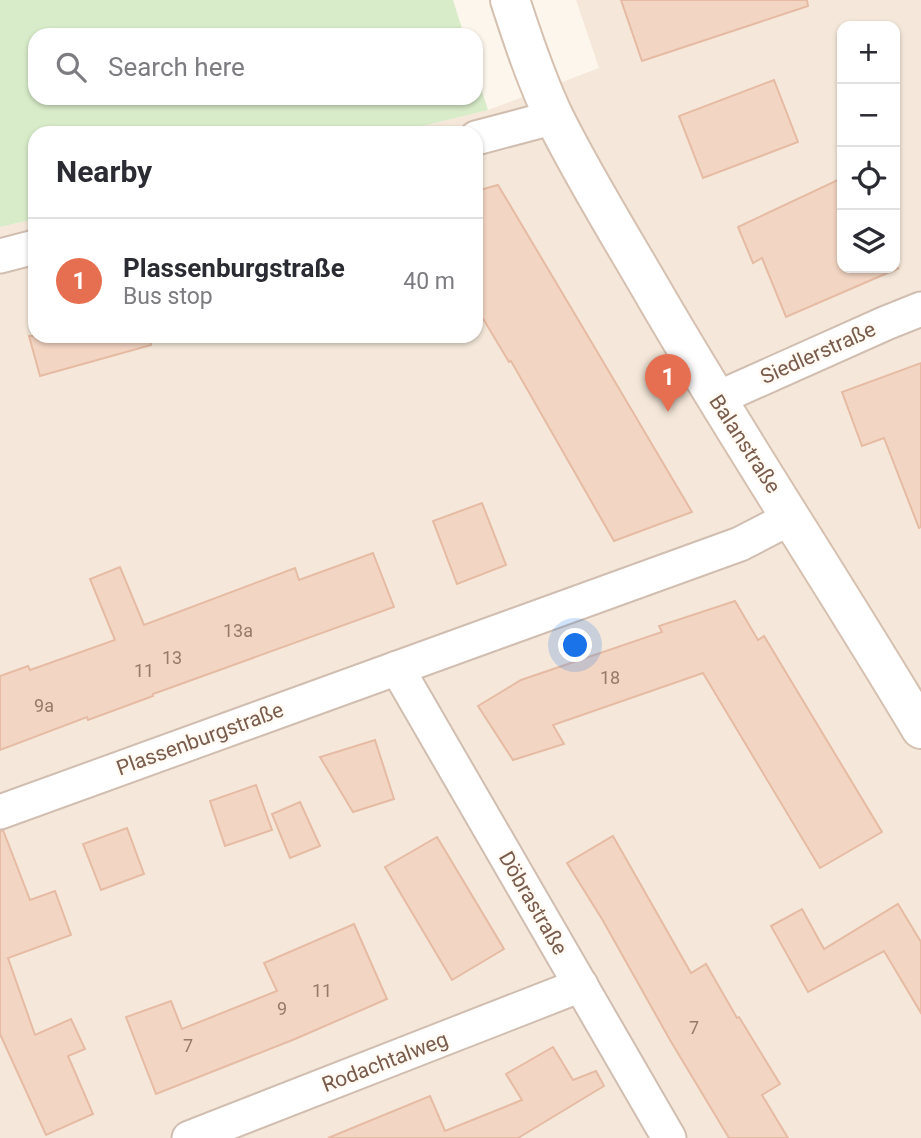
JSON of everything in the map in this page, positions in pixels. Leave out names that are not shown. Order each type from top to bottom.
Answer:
[{"type":"street","name":"Balanstraße","points":[[510,0],[555,117],[620,236],[716,399],[792,517],[921,730]]},
{"type":"street","points":[[483,136],[555,117]]},
{"type":"street","points":[[0,256],[28,249]]},
{"type":"street","name":"Siedlerstraße","points":[[716,399],[921,310]]},
{"type":"street","name":"Plassenburgstraße","points":[[0,812],[740,544],[792,517]]},
{"type":"street","name":"Döbrastraße","points":[[397,668],[669,1138]]},
{"type":"street","name":"Rodachtalweg","points":[[189,1138],[581,985]]},
{"type":"shaded area","points":[[576,0],[921,0],[921,1138],[0,1138],[0,227],[28,221],[28,343],[483,343],[483,126],[423,126],[488,110],[599,68]]},
{"type":"green space","points":[[0,0],[453,0],[462,28],[28,28],[28,105],[483,105],[483,95],[488,110],[423,126],[28,126],[28,221],[0,227]]},
{"type":"building","points":[[621,0],[807,0],[808,6],[642,61]]},
{"type":"building","points":[[774,80],[798,142],[703,178],[679,116]]},
{"type":"building","points":[[837,180],[837,273],[887,273],[786,317],[762,258],[753,263],[738,227]]},
{"type":"building","points":[[498,185],[692,512],[614,541],[511,361],[509,362],[483,319],[483,189]]},
{"type":"building","points":[[31,343],[151,343],[151,345],[40,376]]},
{"type":"building","points":[[921,363],[919,528],[884,438],[862,446],[842,392]]},
{"type":"building","points":[[482,503],[506,565],[457,584],[433,521]]},
{"type":"building","points":[[373,553],[394,607],[0,750],[0,676],[28,666],[30,670],[115,640],[90,579],[120,567],[144,625],[295,568],[299,580]]},
{"type":"building","points":[[735,601],[758,640],[764,636],[882,832],[820,868],[703,673],[553,725],[564,744],[513,760],[478,706],[521,680],[662,632],[659,626]]},
{"type":"building","points":[[375,740],[394,799],[353,812],[320,757]]},
{"type":"building","points":[[256,785],[272,830],[225,846],[210,801]]},
{"type":"building","points":[[300,802],[320,846],[290,858],[272,814]]},
{"type":"building","points":[[127,828],[144,874],[101,890],[83,844]]},
{"type":"building","points":[[3,830],[30,900],[55,891],[71,935],[8,958],[35,1035],[71,1019],[85,1049],[68,1056],[93,1114],[46,1135],[0,1034],[0,831]]},
{"type":"building","points":[[613,836],[691,973],[706,964],[780,1084],[762,1095],[788,1138],[729,1138],[567,863]]},
{"type":"building","points":[[437,837],[504,949],[452,980],[385,867]]},
{"type":"building","points":[[898,904],[921,942],[921,1013],[884,951],[808,992],[771,926],[802,909],[824,949]]},
{"type":"building","points":[[354,924],[387,999],[156,1094],[126,1017],[171,1001],[182,1029],[277,991],[264,963]]},
{"type":"building","points":[[553,1047],[573,1080],[596,1071],[604,1086],[518,1138],[328,1138],[430,1096],[445,1131],[522,1100],[506,1074]]},
{"type":"place","name":"Plassenburgstraße","points":[[668,412]]}]
